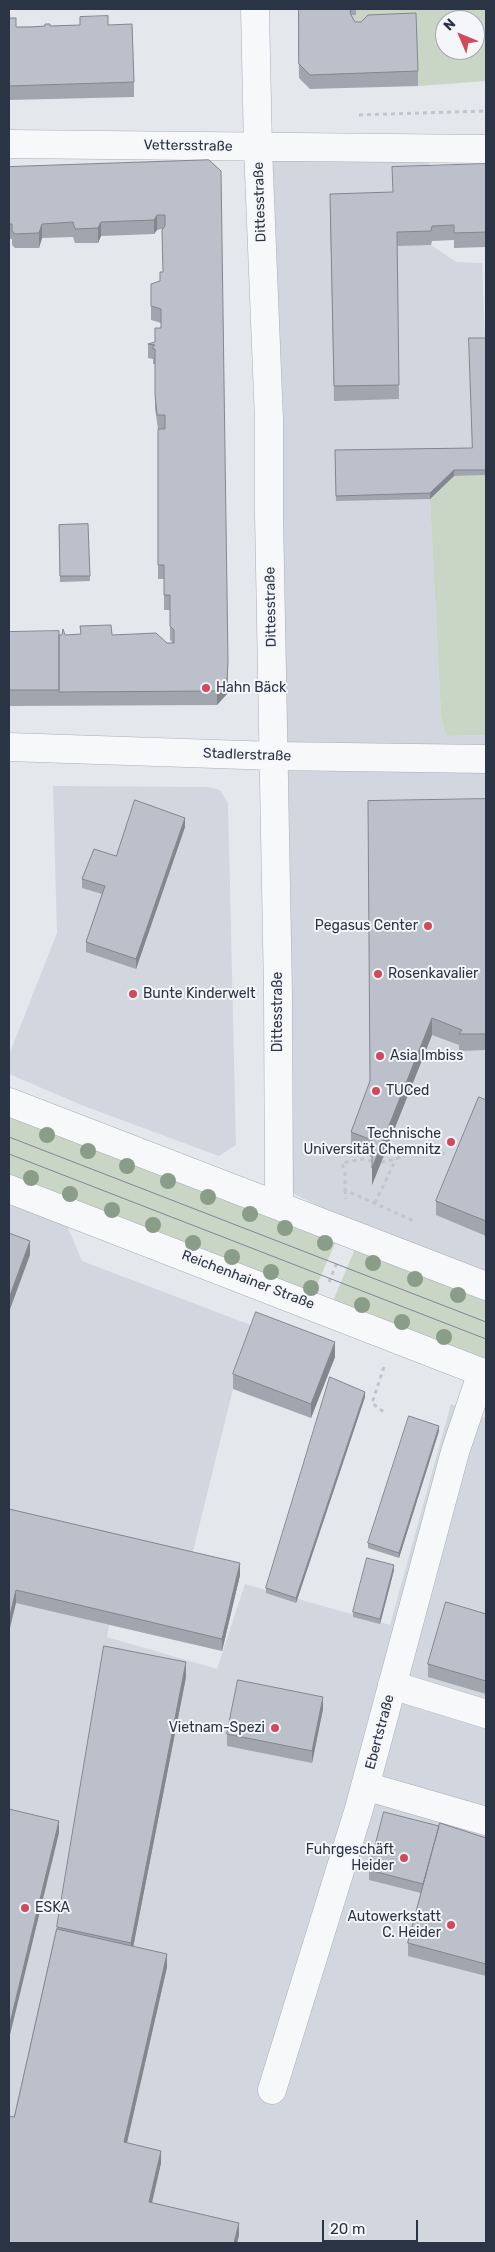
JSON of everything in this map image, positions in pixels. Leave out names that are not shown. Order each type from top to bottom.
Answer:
[{"type":"street","name":"Dittesstraße","points":[[255,9],[258,148],[269,420],[278,992],[279,1205]]},
{"type":"street","name":"Vettersstraße","points":[[9,144],[486,149]]},
{"type":"street","name":"Stadlerstraße","points":[[9,748],[274,756],[486,759]]},
{"type":"street","points":[[9,1102],[486,1286]]},
{"type":"street","name":"Reichenhainer Straße","points":[[9,1189],[484,1373]]},
{"type":"street","name":"Ebertstraße","points":[[272,2090],[365,1786],[455,1452],[484,1373]]},
{"type":"street","points":[[392,1685],[486,1714]]},
{"type":"street","points":[[365,1786],[486,1821]]},
{"type":"path","points":[[357,115],[486,111]]},
{"type":"path","points":[[381,1162],[396,1159],[420,1148],[445,1154]]},
{"type":"path","points":[[372,1161],[363,1159],[342,1163],[345,1190],[414,1221]]},
{"type":"path","points":[[376,1203],[396,1159]]},
{"type":"path","points":[[385,1413],[372,1403],[386,1362]]},
{"type":"shaded area","points":[[258,148],[429,150],[431,245],[456,262],[482,263],[486,343],[486,475],[454,476],[430,499],[441,717],[446,736],[486,735],[486,1277],[373,1234],[279,1186]]},
{"type":"shaded area","name":"Bunte Kinderwelt","points":[[53,786],[208,787],[220,790],[228,803],[236,1145],[219,1156],[84,1106],[9,1074],[9,1055],[57,933]]},
{"type":"shaded area","points":[[9,1199],[65,1221],[82,1261],[256,1327],[233,1389],[190,1563],[240,1575],[222,1651],[109,1625],[107,1637],[217,1669],[245,1584],[390,1625],[451,1404],[486,1418],[486,2243],[9,2243]]},
{"type":"green space","points":[[356,9],[486,9],[486,81],[418,86],[415,28],[361,37],[351,15]]},
{"type":"green space","points":[[486,475],[486,735],[446,736],[441,717],[430,499],[454,476]]},
{"type":"green space","points":[[9,1114],[336,1241],[313,1294],[9,1178]]},
{"type":"green space","points":[[355,1249],[486,1299],[486,1360],[333,1301]]},
{"type":"building","points":[[299,9],[351,9],[350,13],[355,22],[361,22],[368,15],[416,13],[418,71],[310,75],[299,64]]},
{"type":"building","points":[[108,16],[108,25],[132,24],[134,82],[9,86],[9,18],[16,18],[16,27],[30,27],[45,26],[45,24],[50,24],[50,26],[80,25],[80,17]]},
{"type":"building","points":[[209,160],[221,171],[227,680],[217,691],[59,692],[59,635],[62,635],[63,629],[65,635],[81,634],[80,626],[111,625],[112,635],[156,633],[167,643],[174,643],[174,630],[170,626],[170,595],[164,595],[164,565],[158,565],[158,429],[165,429],[165,415],[157,415],[155,349],[153,349],[155,345],[148,344],[155,342],[155,328],[161,328],[161,309],[151,306],[151,284],[160,281],[160,272],[163,272],[162,230],[165,226],[165,215],[157,215],[154,220],[101,222],[98,228],[75,229],[73,222],[42,224],[39,233],[15,234],[12,231],[12,224],[9,224],[9,167]]},
{"type":"building","points":[[486,164],[486,232],[454,233],[454,225],[432,226],[431,231],[397,232],[399,385],[334,386],[330,194],[393,192],[392,167]]},
{"type":"building","points":[[469,338],[486,338],[486,470],[454,470],[430,493],[336,496],[335,450],[472,448]]},
{"type":"building","points":[[88,524],[90,576],[60,576],[59,525]]},
{"type":"building","points":[[59,631],[59,690],[9,690],[9,632]]},
{"type":"building","name":"Pegasus Center","points":[[486,799],[486,1034],[459,1034],[462,1030],[432,1018],[372,1168],[372,1140],[351,1132],[370,1081],[368,801]]},
{"type":"building","points":[[135,800],[185,818],[136,959],[86,942],[105,886],[82,879],[94,849],[116,856]]},
{"type":"building","points":[[479,1097],[486,1100],[486,1221],[436,1201]]},
{"type":"building","points":[[9,1233],[30,1241],[9,1298]]},
{"type":"building","points":[[256,1312],[335,1342],[311,1404],[233,1374]]},
{"type":"building","points":[[330,1377],[365,1392],[296,1598],[266,1588]]},
{"type":"building","points":[[409,1416],[439,1426],[399,1553],[368,1543]]},
{"type":"building","points":[[9,1509],[240,1563],[222,1639],[16,1590],[9,1619]]},
{"type":"building","points":[[367,1558],[394,1565],[380,1619],[353,1612]]},
{"type":"building","points":[[446,1602],[486,1614],[486,1681],[428,1664]]},
{"type":"building","points":[[104,1646],[186,1662],[131,1943],[57,1927]]},
{"type":"building","name":"Vietnam-Spezi","points":[[238,1680],[323,1697],[312,1751],[227,1734]]},
{"type":"building","name":"ESKA","points":[[9,1809],[59,1821],[9,2027]]},
{"type":"building","name":"Fuhrgeschäft Heider","points":[[384,1812],[439,1826],[423,1884],[369,1870]]},
{"type":"building","name":"Autowerkstatt C. Heider","points":[[440,1823],[486,1838],[486,1964],[408,1943]]},
{"type":"building","points":[[57,1929],[167,1954],[124,2142],[161,2151],[149,2202],[239,2223],[234,2243],[9,2243],[9,2116],[14,2117]]},
{"type":"tram line","points":[[9,1137],[486,1322]]},
{"type":"tram line","points":[[9,1154],[486,1339]]},
{"type":"place","name":"Hahn Bäck","points":[[206,688]]},
{"type":"place","name":"Pegasus Center","points":[[428,926]]},
{"type":"place","name":"Rosenkavalier","points":[[378,974]]},
{"type":"place","name":"Bunte Kinderwelt","points":[[133,994]]},
{"type":"place","name":"Asia Imbiss","points":[[380,1056]]},
{"type":"place","name":"TUCed","points":[[376,1091]]},
{"type":"place","name":"Technische Universität Chemnitz","points":[[451,1142]]},
{"type":"place","name":"Vietnam-Spezi","points":[[275,1728]]},
{"type":"place","name":"Fuhrgeschäft Heider","points":[[404,1858]]},
{"type":"place","name":"ESKA","points":[[25,1908]]},
{"type":"place","name":"Autowerkstatt C. Heider","points":[[451,1925]]}]
